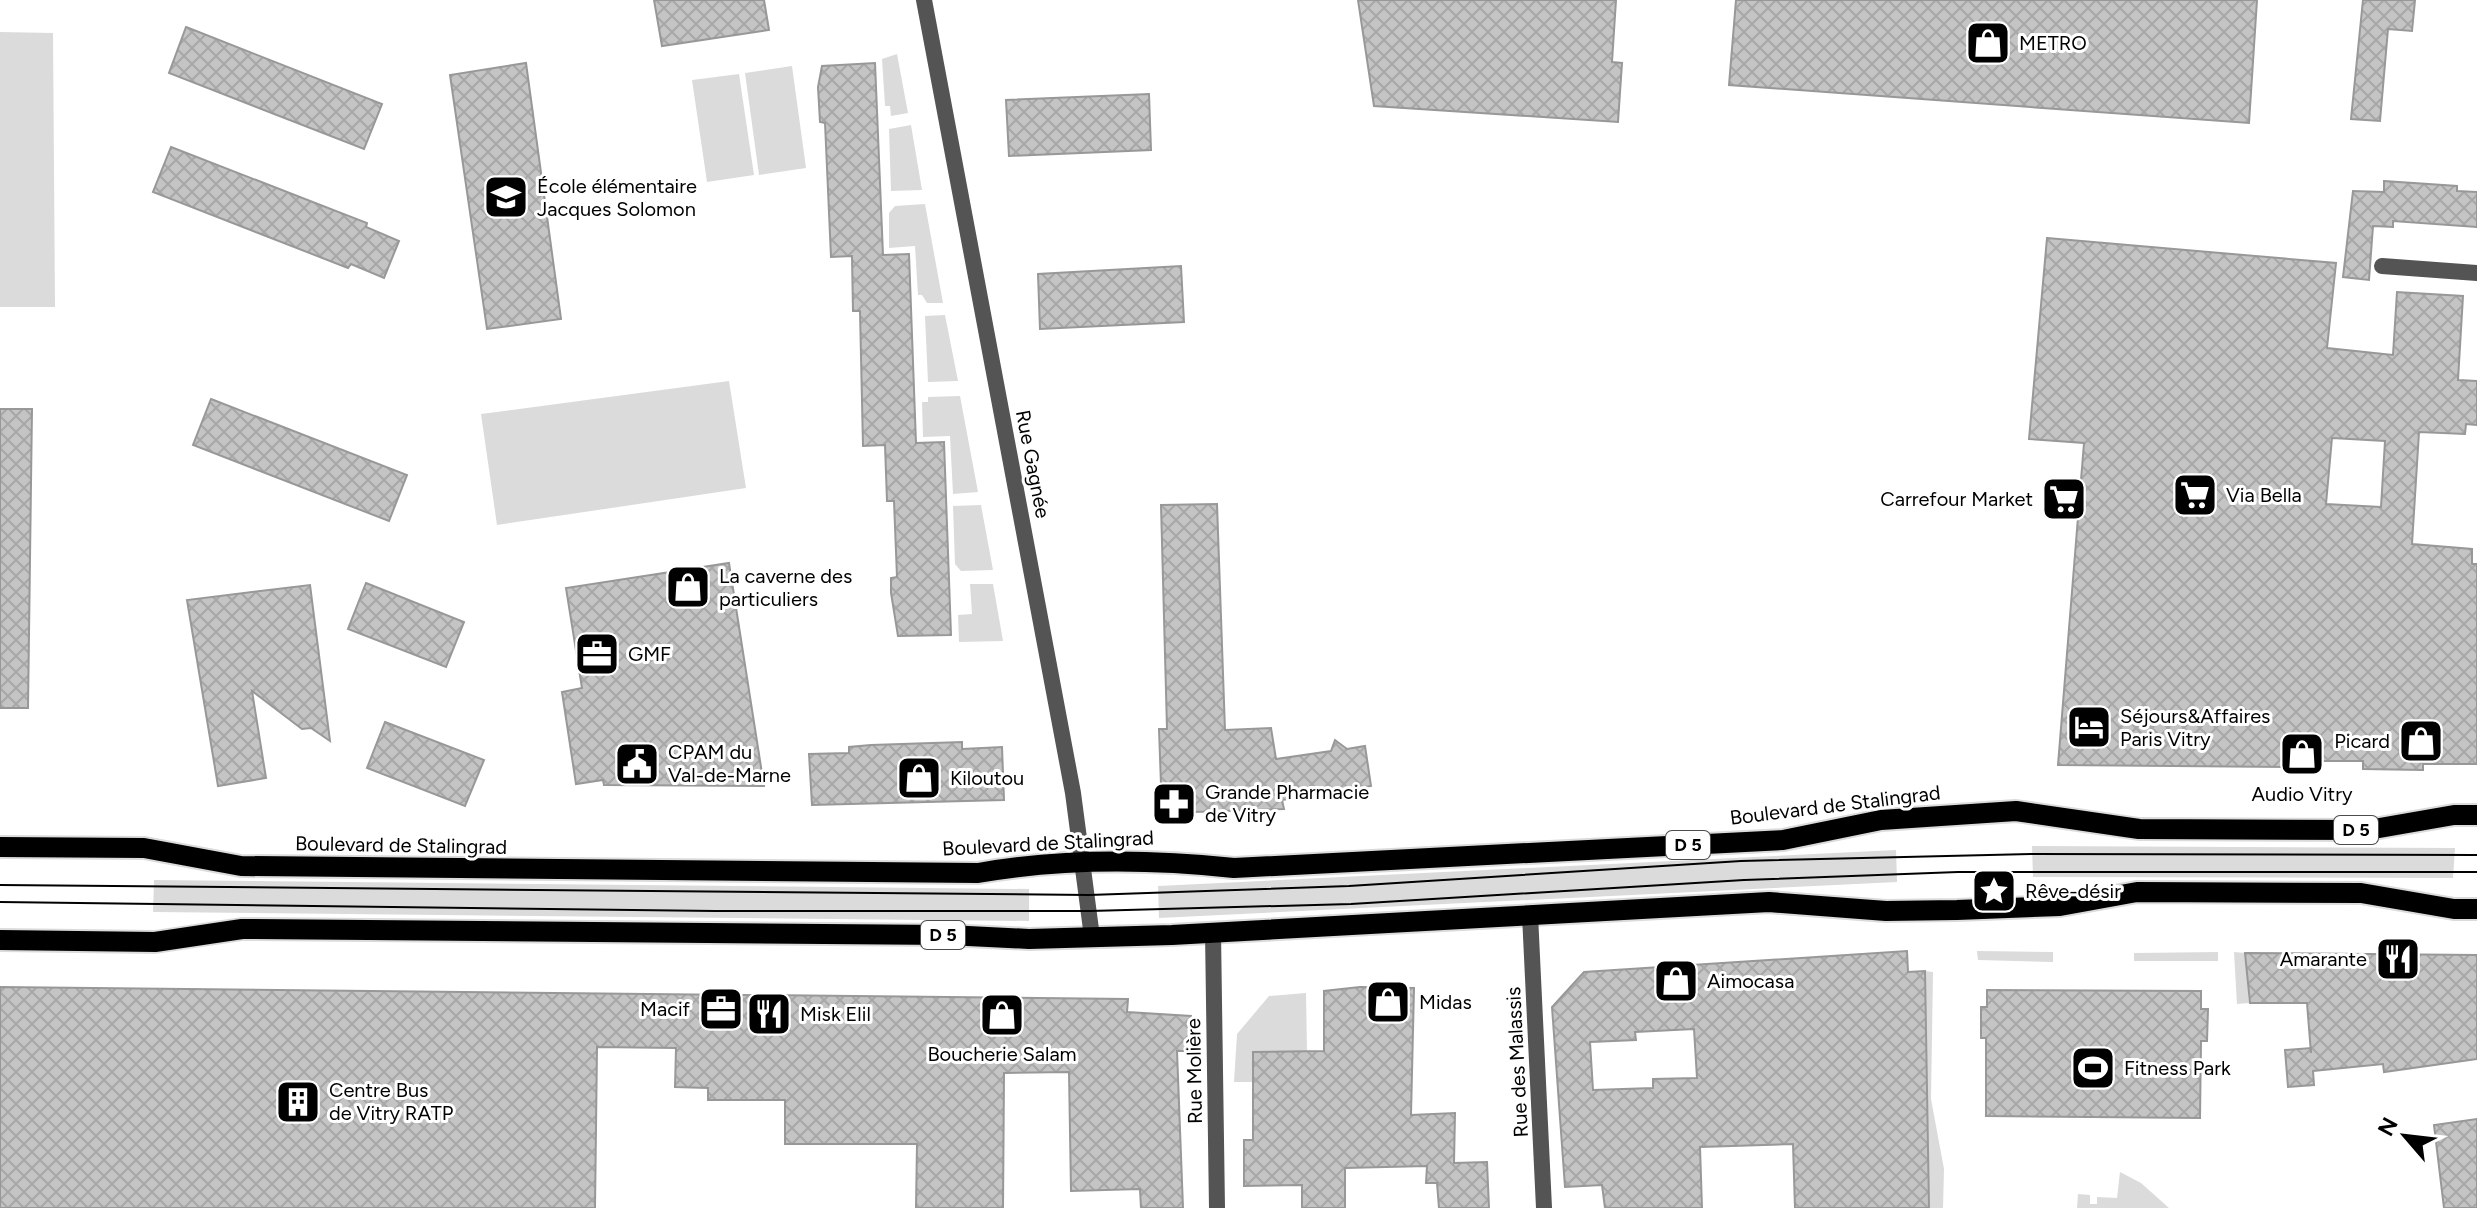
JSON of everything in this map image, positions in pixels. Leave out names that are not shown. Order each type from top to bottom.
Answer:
[{"type":"main road","name":"Boulevard de Stalingrad","points":[[0,847],[144,848],[241,866],[512,871],[978,873],[1023,865],[1168,862],[1234,868],[1783,840],[1881,820],[2016,811],[2155,830],[2368,830],[2454,815],[2477,815]]},
{"type":"main road","name":"D 5","points":[[0,940],[155,942],[242,929],[1092,937],[1769,902],[1886,911],[2060,906],[2137,892],[2361,893],[2454,909],[2477,909]]},
{"type":"street","name":"Rue Gagnée","points":[[924,0],[1084,863],[1092,937]]},
{"type":"street","points":[[2382,266],[2477,273]]},
{"type":"street","name":"Rue des Malassis","points":[[1530,915],[1544,1208]]},
{"type":"street","name":"Rue Molière","points":[[1213,933],[1217,1208]]},
{"type":"shaded area","points":[[0,32],[53,33],[55,307],[0,307]]},
{"type":"shaded area","points":[[897,54],[908,113],[891,116],[890,106],[885,106],[882,59]]},
{"type":"shaded area","points":[[792,66],[806,168],[759,175],[745,73]]},
{"type":"shaded area","points":[[739,74],[754,175],[707,182],[692,80]]},
{"type":"shaded area","points":[[911,125],[922,190],[891,191],[889,129]]},
{"type":"shaded area","points":[[925,204],[943,303],[927,303],[922,295],[918,295],[915,246],[889,248],[889,213],[895,206]]},
{"type":"shaded area","points":[[945,315],[958,381],[928,382],[925,316]]},
{"type":"shaded area","points":[[729,381],[746,488],[497,525],[481,414]]},
{"type":"shaded area","points":[[960,396],[978,492],[953,494],[950,436],[923,437],[922,402],[928,402],[928,397]]},
{"type":"shaded area","points":[[981,505],[993,570],[961,571],[955,564],[953,506]]},
{"type":"shaded area","points":[[970,584],[993,584],[1003,641],[959,642],[958,615],[972,614]]},
{"type":"shaded area","points":[[2032,846],[2455,848],[2453,878],[2033,877]]},
{"type":"shaded area","points":[[1896,850],[1897,882],[1159,918],[1158,886]]},
{"type":"shaded area","points":[[154,880],[1029,889],[1029,921],[153,912]]},
{"type":"shaded area","points":[[1977,951],[2053,952],[2053,962],[1978,960]]},
{"type":"shaded area","points":[[2218,952],[2218,961],[2134,961],[2134,953]]},
{"type":"shaded area","points":[[2234,952],[2245,953],[2249,1003],[2237,1004]]},
{"type":"shaded area","points":[[1925,971],[1933,972],[1931,1099],[1944,1169],[1943,1208],[1929,1208]]},
{"type":"shaded area","points":[[1306,993],[1307,1051],[1253,1052],[1253,1082],[1234,1082],[1237,1034],[1269,996]]},
{"type":"shaded area","points":[[2120,1172],[2141,1183],[2169,1208],[2077,1208],[2078,1194],[2090,1195],[2090,1204],[2097,1204],[2097,1197],[2117,1198]]},
{"type":"building","points":[[654,0],[764,0],[769,30],[662,46]]},
{"type":"building","points":[[1358,0],[1616,0],[1612,62],[1622,63],[1618,122],[1374,106]]},
{"type":"building","name":"METRO","points":[[1736,0],[2257,0],[2249,123],[1729,85]]},
{"type":"building","points":[[2363,0],[2415,0],[2412,31],[2388,29],[2380,121],[2351,119]]},
{"type":"building","points":[[186,27],[382,104],[364,149],[169,73]]},
{"type":"building","name":"École élémentaire Jacques Solomon","points":[[526,63],[561,319],[487,329],[450,75]]},
{"type":"building","points":[[875,63],[883,255],[909,254],[916,443],[944,442],[951,635],[898,636],[891,593],[891,578],[897,577],[894,501],[887,501],[885,445],[863,446],[860,311],[853,311],[852,256],[831,257],[825,123],[820,122],[818,87],[822,66]]},
{"type":"building","points":[[1149,94],[1151,150],[1009,156],[1006,100]]},
{"type":"building","points":[[171,147],[367,223],[366,227],[399,241],[384,278],[351,264],[348,268],[153,192]]},
{"type":"building","points":[[2384,181],[2457,186],[2457,191],[2477,192],[2477,227],[2393,221],[2393,227],[2373,226],[2369,280],[2343,277],[2353,191],[2384,192]]},
{"type":"building","name":"Via Bella","points":[[2047,238],[2336,263],[2327,348],[2393,355],[2397,292],[2463,296],[2458,380],[2477,381],[2477,425],[2466,424],[2465,434],[2419,432],[2412,544],[2472,549],[2472,564],[2477,564],[2477,764],[2423,764],[2423,770],[2363,769],[2363,761],[2298,761],[2298,767],[2058,765],[2084,443],[2029,439]],"holes":[[[2332,438],[2385,441],[2381,507],[2326,504]]]},
{"type":"building","points":[[1181,266],[1184,322],[1040,329],[1038,274]]},
{"type":"building","points":[[211,399],[407,475],[389,521],[193,445]]},
{"type":"building","points":[[0,409],[32,409],[28,708],[0,708]]},
{"type":"building","points":[[1217,504],[1225,730],[1271,728],[1276,759],[1331,751],[1335,740],[1347,749],[1365,746],[1371,786],[1282,800],[1284,809],[1162,813],[1159,729],[1167,729],[1161,505]]},
{"type":"building","points":[[729,563],[764,786],[604,785],[603,780],[576,784],[562,692],[582,688],[566,588]]},
{"type":"building","points":[[366,583],[464,622],[446,667],[348,629]]},
{"type":"building","points":[[310,585],[330,741],[311,728],[302,729],[252,691],[266,778],[218,786],[187,600]]},
{"type":"building","points":[[385,722],[484,760],[465,806],[367,768]]},
{"type":"building","points":[[962,742],[962,749],[1002,747],[1004,800],[812,805],[809,754],[849,753],[849,747],[871,745]]},
{"type":"building","points":[[1907,951],[1908,972],[1925,971],[1929,1208],[1795,1208],[1793,1144],[1700,1147],[1702,1208],[1605,1208],[1602,1185],[1565,1187],[1552,1007],[1584,972]],"holes":[[[1694,1029],[1697,1078],[1653,1079],[1653,1088],[1593,1090],[1590,1042],[1636,1040],[1635,1032]]]},
{"type":"building","points":[[2245,953],[2477,955],[2477,1059],[2384,1072],[2383,1064],[2313,1071],[2314,1085],[2288,1087],[2285,1050],[2311,1048],[2307,1003],[2250,1003]]},
{"type":"building","name":"Centre Bus de Vitry RATP","points":[[0,987],[1128,999],[1127,1012],[1191,1016],[1192,1051],[1177,1051],[1183,1208],[1141,1208],[1140,1189],[1071,1191],[1069,1072],[1004,1073],[1003,1208],[916,1208],[917,1144],[785,1144],[785,1100],[708,1100],[708,1088],[675,1087],[676,1048],[597,1047],[595,1208],[0,1208]]},
{"type":"building","points":[[1360,987],[1414,988],[1411,1115],[1455,1113],[1454,1163],[1487,1162],[1489,1208],[1439,1208],[1437,1183],[1426,1183],[1427,1166],[1345,1168],[1345,1208],[1302,1208],[1302,1185],[1244,1186],[1244,1140],[1253,1140],[1253,1052],[1324,1051],[1324,991]]},
{"type":"building","name":"Fitness Park","points":[[1987,990],[2201,991],[2201,1009],[2208,1009],[2207,1041],[2201,1041],[2200,1118],[1986,1116],[1986,1038],[1981,1038],[1981,1007],[1987,1007]]},
{"type":"building","points":[[2477,1119],[2477,1208],[2444,1208],[2434,1125]]},
{"type":"tram line","points":[[0,885],[1089,895],[1349,886],[1741,861],[2031,854],[2477,855]]},
{"type":"tram line","points":[[0,902],[715,911],[1090,911],[1351,904],[1744,880],[1958,872],[2477,872]]},
{"type":"place","name":"METRO","points":[[1988,43]]},
{"type":"place","name":"École élémentaire Jacques Solomon","points":[[506,197]]},
{"type":"place","name":"Via Bella","points":[[2195,495]]},
{"type":"place","name":"Carrefour Market","points":[[2064,499]]},
{"type":"place","name":"La caverne des particuliers","points":[[688,587]]},
{"type":"place","name":"GMF","points":[[597,654]]},
{"type":"place","name":"Séjours&Affaires Paris Vitry","points":[[2089,727]]},
{"type":"place","name":"Picard","points":[[2421,741]]},
{"type":"place","name":"Audio Vitry","points":[[2302,754]]},
{"type":"place","name":"CPAM du Val-de-Marne","points":[[637,764]]},
{"type":"place","name":"Kiloutou","points":[[919,778]]},
{"type":"place","name":"Grande Pharmacie de Vitry","points":[[1174,804]]},
{"type":"place","name":"Rêve-désir","points":[[1994,891]]},
{"type":"place","name":"Amarante","points":[[2398,959]]},
{"type":"place","name":"Aimocasa","points":[[1676,981]]},
{"type":"place","name":"Midas","points":[[1388,1002]]},
{"type":"place","name":"Macif","points":[[721,1009]]},
{"type":"place","name":"Misk Elil","points":[[769,1014]]},
{"type":"place","name":"Boucherie Salam","points":[[1002,1015]]},
{"type":"place","name":"Fitness Park","points":[[2093,1068]]},
{"type":"place","name":"Centre Bus de Vitry RATP","points":[[298,1102]]}]
